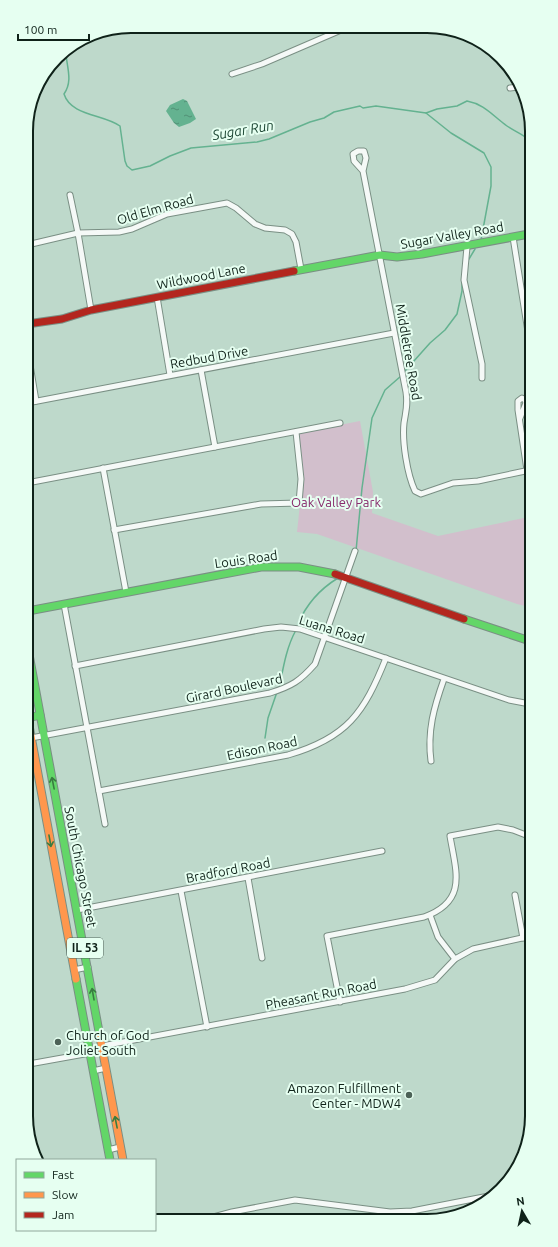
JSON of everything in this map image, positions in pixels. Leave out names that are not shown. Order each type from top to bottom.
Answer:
[{"type":"street","points":[[232,74],[262,64],[334,33]]},
{"type":"street","points":[[510,88],[515,87]]},
{"type":"street","name":"Middletree Road","points":[[363,171],[408,405],[404,422],[403,438],[411,484],[415,491],[421,494],[453,483],[478,481],[525,471]]},
{"type":"street","points":[[70,195],[91,310]]},
{"type":"street","name":"Old Elm Road","points":[[33,244],[78,233],[119,232],[132,229],[167,214],[227,203],[236,208],[255,224],[265,228],[285,230],[292,234],[296,242],[301,269]]},
{"type":"street","name":"Sugar Valley Road","points":[[380,255],[397,257],[467,247],[525,235]]},
{"type":"street","points":[[513,237],[525,313]]},
{"type":"street","points":[[467,247],[464,280],[482,364],[482,378]]},
{"type":"street","name":"Wildwood Lane","points":[[33,323],[62,319],[91,310],[157,297],[380,255]]},
{"type":"street","points":[[157,297],[170,375]]},
{"type":"street","name":"Redbud Drive","points":[[33,401],[394,332]]},
{"type":"street","points":[[200,370],[215,447]]},
{"type":"street","points":[[33,383],[36,401]]},
{"type":"street","points":[[520,418],[525,450]]},
{"type":"street","points":[[33,481],[340,423]]},
{"type":"street","points":[[114,530],[261,504],[299,503],[301,473],[296,432]]},
{"type":"street","points":[[103,468],[126,592]]},
{"type":"street","name":"Girard Boulevard","points":[[33,738],[270,693],[290,687],[304,677],[315,664],[355,551]]},
{"type":"street","name":"Louis Road","points":[[33,610],[261,567],[280,565],[320,570],[346,577],[525,640]]},
{"type":"street","points":[[64,604],[106,824]]},
{"type":"street","name":"Luana Road","points":[[75,666],[281,627],[300,628],[509,700],[525,703]]},
{"type":"street","name":"Edison Road","points":[[99,791],[288,755],[308,749],[349,724],[362,709],[372,691],[386,658]]},
{"type":"street","name":"South Chicago Street","points":[[33,676],[123,1159]]},
{"type":"street","points":[[431,761],[429,747],[431,718],[444,678]]},
{"type":"street","points":[[33,717],[40,715]]},
{"type":"street","name":"South Chicago Street","points":[[33,749],[110,1159]]},
{"type":"street","points":[[340,1002],[327,936],[430,915],[445,906],[455,891],[457,880],[450,836],[498,827],[513,830],[525,835]]},
{"type":"street","name":"Bradford Road","points":[[77,910],[382,851]]},
{"type":"street","points":[[248,878],[262,958]]},
{"type":"street","points":[[181,891],[207,1027]]},
{"type":"street","points":[[515,895],[523,938]]},
{"type":"street","points":[[430,915],[438,937],[455,959]]},
{"type":"street","name":"Pheasant Run Road","points":[[102,1046],[405,989],[435,980],[455,959],[464,953],[482,946],[523,938]]},
{"type":"street","points":[[74,970],[88,967]]},
{"type":"street","points":[[33,1063],[90,1053]]},
{"type":"street","points":[[94,1071],[106,1068]]},
{"type":"street","points":[[108,1150],[120,1147]]},
{"type":"street","points":[[225,1214],[296,1200],[390,1212],[412,1211],[480,1198]]},
{"type":"green space","name":"Oak Valley Park","points":[[360,421],[373,492],[372,513],[438,536],[524,518],[525,606],[317,534],[297,532],[301,495],[301,458],[298,433]]},
{"type":"water","points":[[183,99],[187,101],[196,119],[179,127],[174,123],[166,111],[170,105]]},
{"type":"waterway","name":"Sugar Run","points":[[67,57],[69,79],[67,89],[64,94],[68,101],[73,107],[80,111],[105,119],[120,126],[125,161],[127,166],[132,170],[150,166],[191,148],[257,142],[269,139],[310,122],[324,118],[334,112],[360,106],[363,108],[376,106],[426,113],[437,109],[457,106],[467,101],[483,108],[525,137]]},
{"type":"waterway","points":[[426,113],[451,133],[484,153],[491,167],[491,186],[481,240]]},
{"type":"waterway","points":[[469,259],[475,249]]},
{"type":"waterway","points":[[405,371],[430,343],[445,330],[457,314],[462,291],[462,282]]},
{"type":"waterway","points":[[356,551],[362,488],[372,418],[385,390],[401,376]]},
{"type":"waterway","points":[[298,624],[305,610],[314,598],[325,587],[338,578]]},
{"type":"waterway","points":[[279,689],[287,651],[296,630]]},
{"type":"waterway","points":[[265,738],[268,718],[277,692]]},
{"type":"traffic: fast","points":[[294,271],[380,255],[397,257],[422,254],[525,235]]},
{"type":"traffic: fast","points":[[33,610],[261,567],[299,567],[335,574]]},
{"type":"traffic: fast","points":[[464,619],[525,639]]},
{"type":"traffic: fast","points":[[33,676],[100,1037]]},
{"type":"traffic: fast","points":[[33,717],[40,715]]},
{"type":"traffic: fast","points":[[76,979],[110,1159]]},
{"type":"traffic: slow","points":[[33,747],[76,979]]},
{"type":"traffic: slow","points":[[100,1037],[123,1159]]},
{"type":"traffic: jam","points":[[33,323],[62,319],[91,310],[294,271]]},
{"type":"traffic: jam","points":[[335,574],[464,619]]},
{"type":"place","name":"Church of God Joliet South","points":[[58,1042]]},
{"type":"place","name":"Amazon Fulfillment Center - MDW4","points":[[409,1095]]}]
